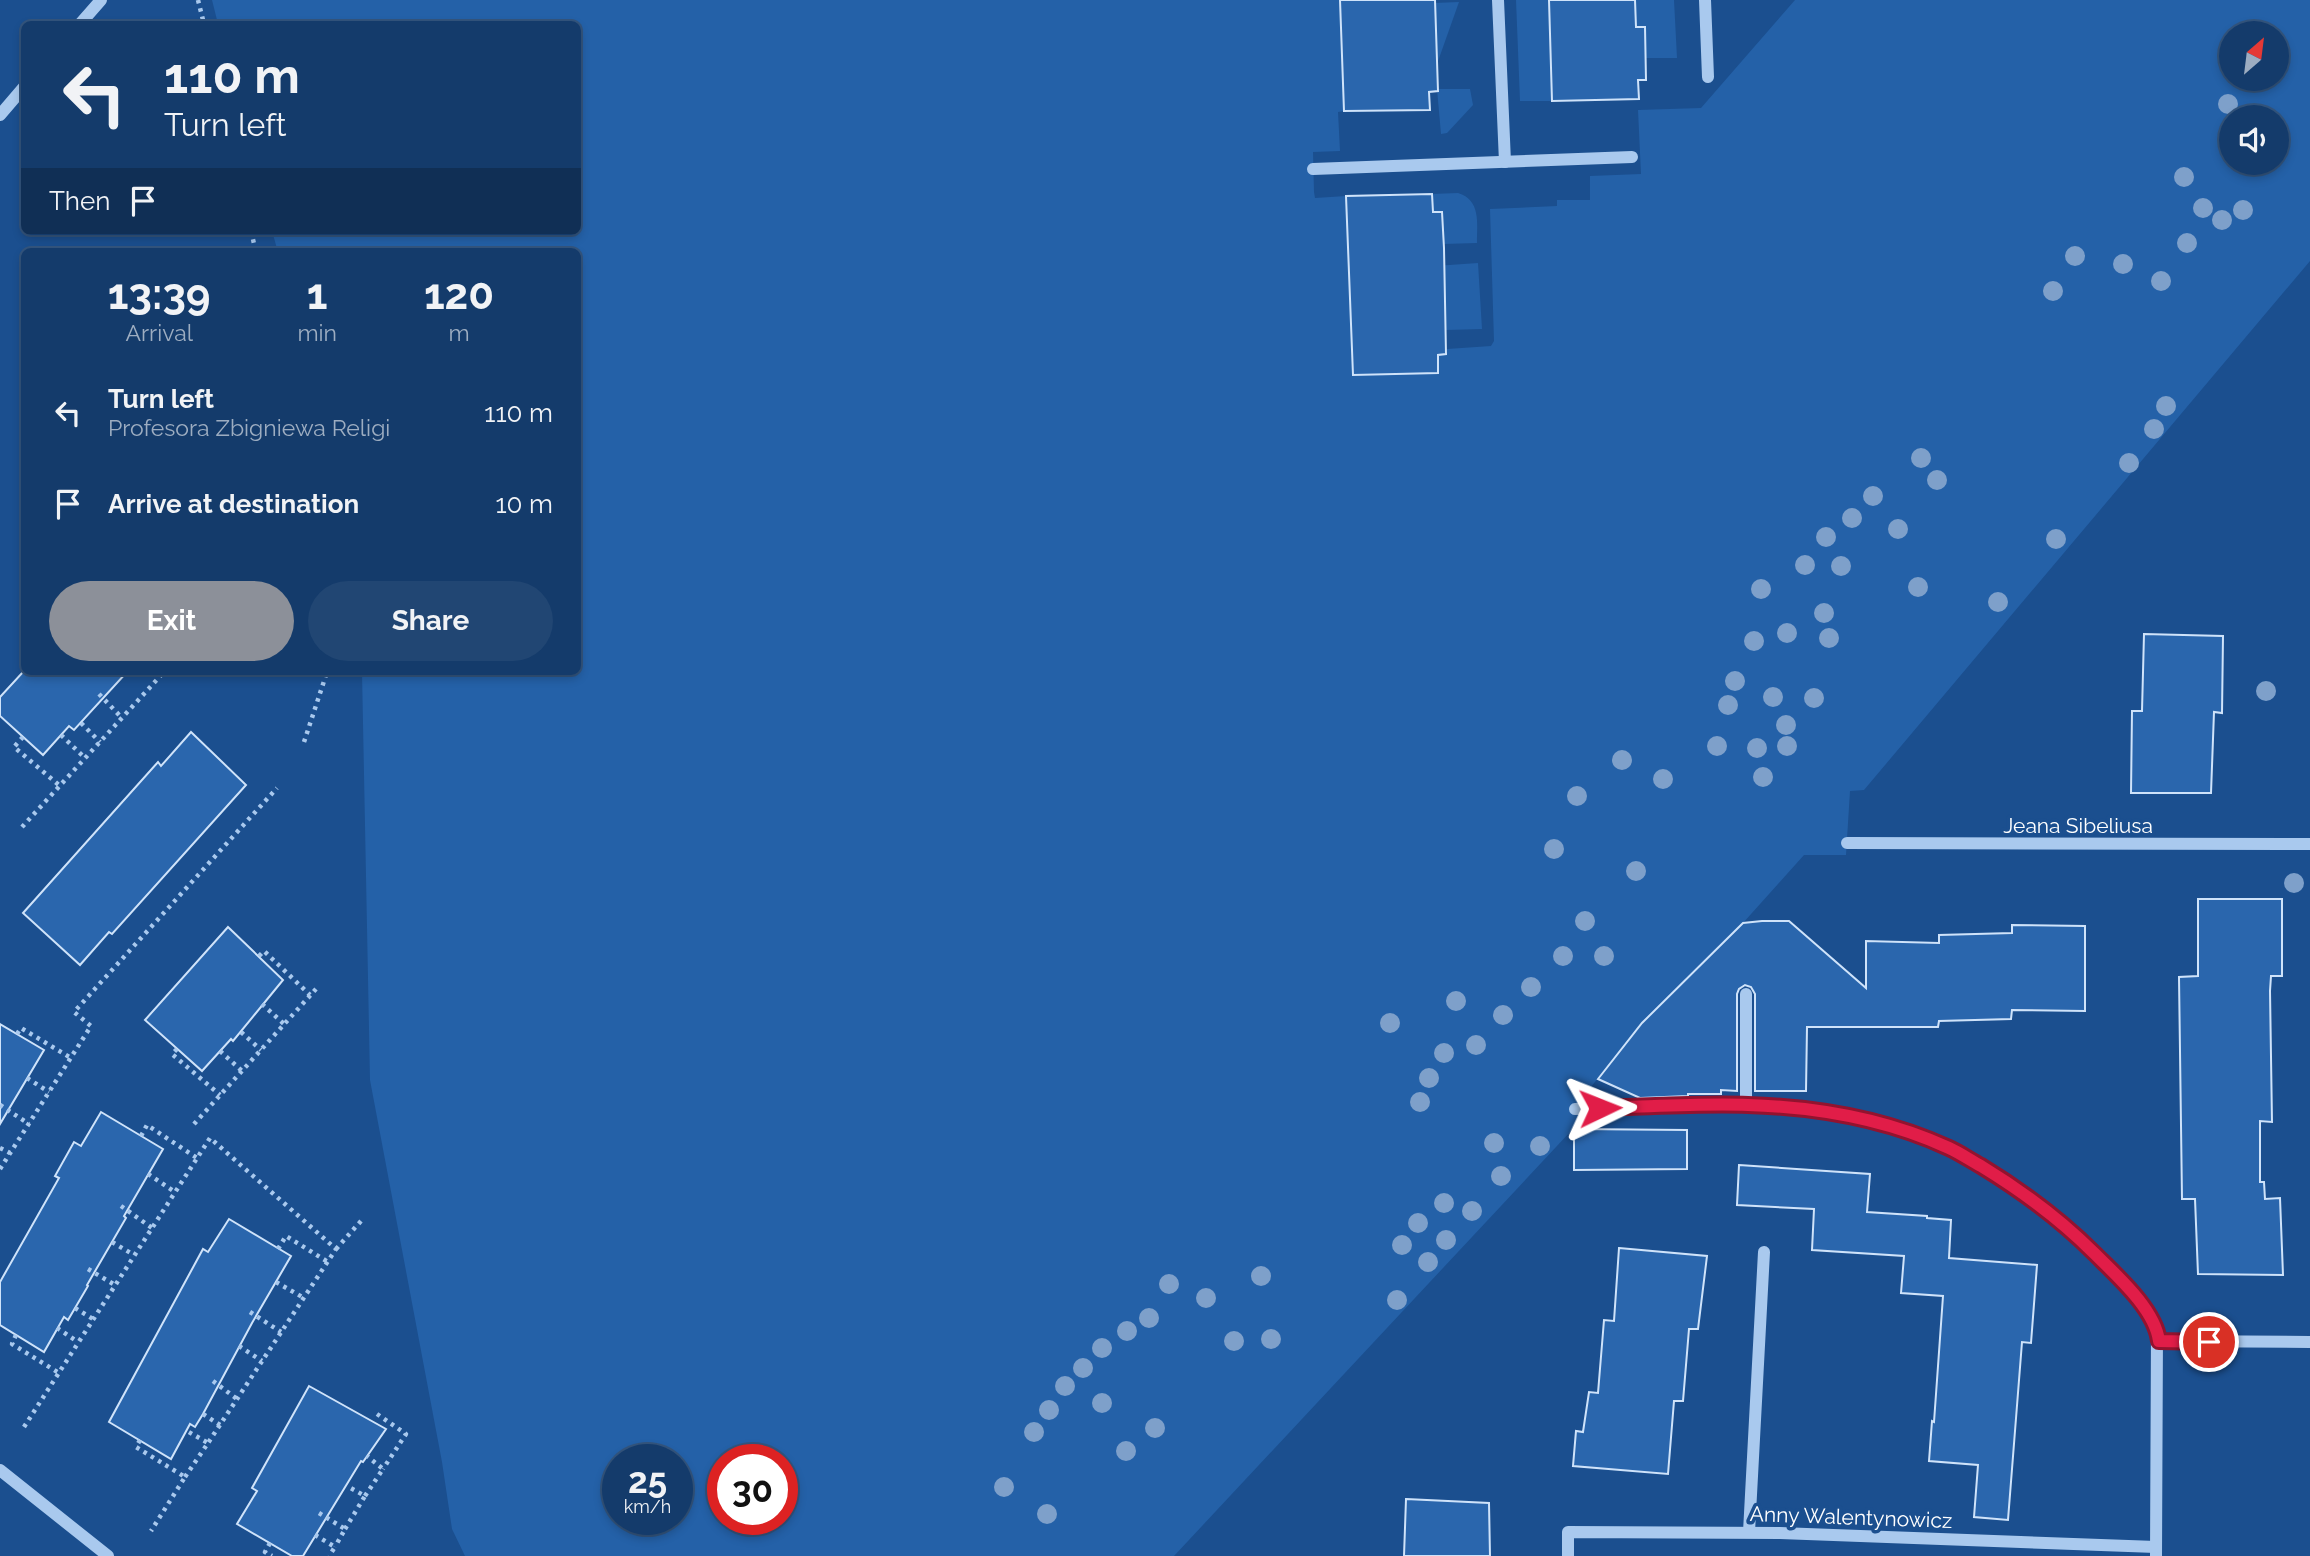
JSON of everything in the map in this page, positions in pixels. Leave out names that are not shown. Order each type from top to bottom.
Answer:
[{"type":"street","points":[[83,21],[102,0]]},
{"type":"street","points":[[1498,0],[1505,162]]},
{"type":"street","points":[[1705,0],[1708,77]]},
{"type":"street","points":[[0,115],[21,90]]},
{"type":"street","points":[[1313,169],[1632,157]]},
{"type":"street","name":"Jeana Sibeliusa","points":[[1847,843],[2310,845]]},
{"type":"street","points":[[1746,994],[1746,1104]]},
{"type":"street","points":[[1575,1109],[1746,1104],[1863,1118],[1951,1148],[2056,1218],[2119,1278],[2151,1317],[2157,1331],[2156,1552]]},
{"type":"street","points":[[1749,1532],[1764,1252]]},
{"type":"street","points":[[2159,1341],[2310,1342]]},
{"type":"street","points":[[0,1470],[108,1556]]},
{"type":"street","name":"Anny Walentynowicz","points":[[1568,1556],[1568,1532],[1749,1532],[2156,1552]]},
{"type":"path","points":[[198,0],[203,21]]},
{"type":"path","points":[[22,827],[161,675]]},
{"type":"path","points":[[304,741],[326,675]]},
{"type":"path","points":[[99,694],[122,718]]},
{"type":"path","points":[[81,723],[100,742]]},
{"type":"path","points":[[61,735],[85,758]]},
{"type":"path","points":[[23,737],[14,747],[60,786]]},
{"type":"path","points":[[0,1168],[91,1026],[74,1012],[277,788]]},
{"type":"path","points":[[259,956],[264,951],[310,995]]},
{"type":"path","points":[[194,1124],[316,989]]},
{"type":"path","points":[[262,1004],[284,1024]]},
{"type":"path","points":[[17,1034],[21,1028],[71,1058]]},
{"type":"path","points":[[241,1032],[261,1050]]},
{"type":"path","points":[[177,1049],[172,1054],[220,1095]]},
{"type":"path","points":[[220,1051],[242,1071]]},
{"type":"path","points":[[27,1079],[49,1092]]},
{"type":"path","points":[[0,1105],[29,1124]]},
{"type":"path","points":[[141,1136],[147,1125],[197,1158]]},
{"type":"path","points":[[24,1427],[209,1138],[336,1249]]},
{"type":"path","points":[[0,1147],[10,1153]]},
{"type":"path","points":[[148,1174],[175,1192]]},
{"type":"path","points":[[121,1206],[152,1228]]},
{"type":"path","points":[[151,1531],[336,1249],[361,1221]]},
{"type":"path","points":[[278,1249],[286,1236],[328,1262]]},
{"type":"path","points":[[111,1242],[134,1255]]},
{"type":"path","points":[[89,1269],[115,1285]]},
{"type":"path","points":[[276,1282],[304,1298]]},
{"type":"path","points":[[75,1308],[93,1319]]},
{"type":"path","points":[[250,1312],[281,1332]]},
{"type":"path","points":[[57,1328],[78,1342]]},
{"type":"path","points":[[16,1335],[12,1344],[59,1373]]},
{"type":"path","points":[[239,1346],[262,1360]]},
{"type":"path","points":[[213,1381],[237,1399]]},
{"type":"path","points":[[203,1414],[220,1425]]},
{"type":"path","points":[[329,1556],[405,1434],[377,1414]]},
{"type":"path","points":[[187,1431],[208,1443]]},
{"type":"path","points":[[139,1440],[136,1447],[185,1477]]},
{"type":"path","points":[[367,1456],[383,1469]]},
{"type":"path","points":[[347,1486],[365,1496]]},
{"type":"path","points":[[319,1513],[345,1529]]},
{"type":"path","points":[[314,1535],[335,1547]]},
{"type":"path","points":[[270,1543],[265,1552],[272,1556]]},
{"type":"shaded area","points":[[212,0],[1340,0],[1341,52],[1350,53],[1343,82],[1344,111],[1338,112],[1340,151],[1313,152],[1314,192],[1315,198],[1346,196],[1347,226],[1356,227],[1349,256],[1353,375],[1438,373],[1438,355],[1447,354],[1447,349],[1491,346],[1494,341],[1490,209],[1557,206],[1557,200],[1590,200],[1590,176],[1641,174],[1638,110],[1701,108],[1795,0],[2310,0],[2310,261],[1864,790],[1850,791],[1846,855],[1804,855],[1743,923],[1629,1040],[1586,1093],[1599,1101],[1174,1556],[465,1556],[452,1529],[442,1462],[370,1080],[362,675],[581,675],[581,248],[277,248],[273,235],[581,235],[581,21],[217,21]]},
{"type":"shaded area","points":[[1516,0],[1549,0],[1552,101],[1520,101]]},
{"type":"shaded area","points":[[1635,0],[1674,0],[1677,58],[1646,58],[1645,27],[1636,27]]},
{"type":"shaded area","points":[[1459,2],[1437,64],[1434,3]]},
{"type":"shaded area","points":[[1437,89],[1470,89],[1473,105],[1447,133],[1441,134]]},
{"type":"shaded area","points":[[1458,193],[1471,201],[1474,207],[1477,243],[1443,244],[1433,212],[1432,194]]},
{"type":"shaded area","points":[[1478,263],[1482,329],[1446,330],[1445,302],[1435,266]]},
{"type":"building","points":[[1340,0],[1435,0],[1438,91],[1429,92],[1430,110],[1344,111]]},
{"type":"building","points":[[1549,0],[1635,0],[1636,27],[1645,27],[1646,80],[1638,80],[1639,99],[1552,101]]},
{"type":"building","points":[[1432,194],[1433,212],[1442,212],[1444,248],[1446,354],[1438,355],[1438,373],[1353,375],[1346,196]]},
{"type":"building","points":[[2144,634],[2223,636],[2222,713],[2214,712],[2211,793],[2131,793],[2132,711],[2142,711]]},
{"type":"building","points":[[21,674],[124,675],[74,730],[69,726],[43,755],[0,716],[0,697]]},
{"type":"building","points":[[191,732],[246,785],[112,934],[109,932],[80,965],[23,913],[158,762],[161,766]]},
{"type":"building","points":[[2198,899],[2282,899],[2282,976],[2271,976],[2270,991],[2272,1122],[2260,1121],[2260,1182],[2264,1182],[2265,1199],[2280,1198],[2283,1275],[2198,1274],[2195,1199],[2182,1199],[2179,977],[2198,976]]},
{"type":"building","points":[[1789,921],[1866,988],[1866,941],[1939,943],[1939,935],[2012,933],[2012,925],[2085,926],[2085,1011],[2012,1010],[2011,1019],[1939,1021],[1938,1027],[1807,1027],[1806,1091],[1755,1091],[1755,994],[1751,987],[1745,985],[1737,994],[1737,1091],[1721,1090],[1721,1094],[1640,1098],[1598,1079],[1642,1023],[1743,923]]},
{"type":"building","points":[[228,927],[283,980],[233,1041],[231,1039],[202,1071],[145,1020]]},
{"type":"building","points":[[0,1024],[44,1050],[0,1124]]},
{"type":"building","points":[[101,1112],[163,1149],[88,1286],[68,1320],[64,1317],[44,1352],[0,1325],[0,1282],[59,1178],[55,1176],[74,1142],[81,1146]]},
{"type":"building","points":[[1574,1129],[1687,1130],[1687,1169],[1574,1170]]},
{"type":"building","points":[[1739,1165],[1870,1174],[1867,1212],[1951,1220],[1949,1258],[2037,1265],[2031,1343],[2022,1342],[2008,1520],[1974,1517],[1978,1465],[1929,1461],[1943,1296],[1901,1293],[1904,1256],[1812,1250],[1814,1209],[1737,1205]]},
{"type":"building","points":[[229,1219],[291,1256],[203,1414],[195,1427],[190,1424],[171,1459],[109,1422],[203,1249],[208,1252]]},
{"type":"building","points":[[1619,1248],[1707,1256],[1698,1329],[1689,1329],[1683,1401],[1674,1401],[1668,1474],[1573,1466],[1576,1431],[1583,1432],[1589,1392],[1598,1393],[1604,1320],[1614,1321]]},
{"type":"building","points":[[309,1386],[386,1429],[363,1462],[361,1461],[303,1556],[292,1556],[237,1524],[257,1491],[252,1488]]},
{"type":"building","points":[[1406,1499],[1489,1503],[1490,1556],[1404,1556]]},
{"type":"route","points":[[1600,1108],[1746,1104],[1827,1112],[1863,1118],[1951,1148],[2008,1183],[2056,1218],[2086,1245],[2119,1278],[2151,1317],[2159,1341],[2209,1342]]}]
